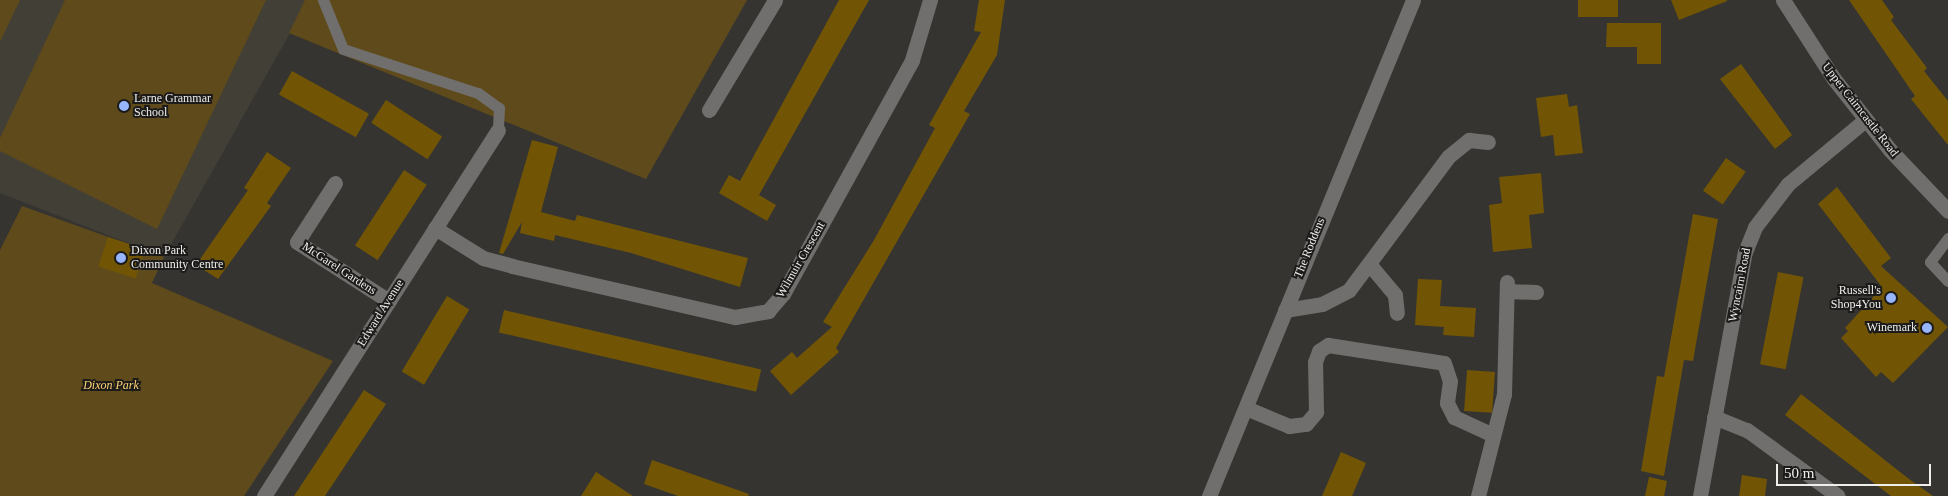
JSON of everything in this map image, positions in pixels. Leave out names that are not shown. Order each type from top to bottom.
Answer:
[{"type":"street","points":[[709,110],[775,0]]},
{"type":"street","name":"Wilmuir Crescent","points":[[435,228],[483,258],[512,266],[735,317],[768,311],[783,294],[912,60],[930,0]]},
{"type":"street","name":"The Roddens","points":[[1209,496],[1413,0]]},
{"type":"street","name":"Upper Cairncastle Road","points":[[1783,0],[1807,41],[1865,120],[1948,211]]},
{"type":"street","name":"Wyncairn Road","points":[[1700,496],[1746,252],[1755,227],[1788,184],[1865,120]]},
{"type":"street","name":"Edward Avenue","points":[[270,494],[389,301],[498,130]]},
{"type":"street","points":[[1286,310],[1322,304],[1349,290],[1370,265],[1449,156],[1469,140],[1488,142]]},
{"type":"street","name":"McGarel Gardens","points":[[335,183],[297,242],[389,301]]},
{"type":"street","points":[[1370,265],[1394,295],[1397,313]]},
{"type":"street","points":[[1478,496],[1504,394],[1507,287],[1536,292]]},
{"type":"street","points":[[1246,408],[1289,426],[1306,424],[1316,412],[1315,362],[1319,351],[1328,345],[1444,363],[1450,381],[1447,403],[1454,417],[1493,435]]},
{"type":"street","points":[[1714,416],[1747,430],[1838,496]]},
{"type":"lane","points":[[323,0],[343,49],[478,93],[499,108],[498,130]]},
{"type":"lane","points":[[1948,238],[1930,262],[1948,281]]},
{"type":"shaded area","name":"Larne Grammar School","points":[[0,0],[747,0],[646,179],[290,33],[164,257],[0,193]]},
{"type":"green space","points":[[0,0],[20,0],[0,42]]},
{"type":"green space","points":[[65,0],[266,0],[157,229],[0,151],[0,138]]},
{"type":"green space","points":[[305,0],[747,0],[646,179],[289,33]]},
{"type":"green space","name":"Dixon Park","points":[[22,206],[164,257],[152,283],[333,361],[244,496],[0,496],[0,250]]},
{"type":"building","points":[[839,0],[869,0],[759,195],[776,205],[767,221],[719,193],[729,175],[740,181]]},
{"type":"building","points":[[979,0],[1005,0],[997,55],[964,111],[970,114],[836,348],[839,352],[791,395],[770,371],[792,352],[797,358],[832,327],[823,322],[874,240],[935,128],[929,125],[981,32],[974,31]]},
{"type":"building","points":[[1578,0],[1618,0],[1618,17],[1578,17]]},
{"type":"building","points":[[1671,0],[1727,0],[1727,1],[1679,20]]},
{"type":"building","points":[[1849,0],[1882,0],[1894,17],[1891,20],[1927,68],[1924,71],[1948,101],[1948,145],[1911,99],[1915,96]]},
{"type":"building","points":[[1607,23],[1661,23],[1661,64],[1637,64],[1637,47],[1606,47]]},
{"type":"building","points":[[1741,64],[1792,135],[1775,149],[1720,79]]},
{"type":"building","points":[[292,71],[369,114],[356,137],[279,95]]},
{"type":"building","points":[[1567,94],[1569,107],[1577,105],[1583,153],[1555,156],[1553,135],[1541,137],[1536,98]]},
{"type":"building","points":[[386,100],[442,136],[427,159],[371,123]]},
{"type":"building","points":[[532,140],[558,147],[541,212],[575,221],[577,215],[748,258],[740,287],[631,253],[555,235],[554,241],[520,233],[522,222],[503,254],[499,253]]},
{"type":"building","points":[[267,152],[291,168],[267,203],[271,206],[218,279],[196,265],[248,190],[244,188]]},
{"type":"building","points":[[1726,158],[1746,172],[1723,205],[1703,191]]},
{"type":"building","points":[[404,170],[427,185],[378,260],[355,245]]},
{"type":"building","points":[[1541,173],[1544,213],[1529,215],[1532,248],[1493,252],[1489,205],[1502,203],[1499,177]]},
{"type":"building","points":[[1837,187],[1891,258],[1881,266],[1948,327],[1893,383],[1881,372],[1876,377],[1841,338],[1848,331],[1845,328],[1882,287],[1818,204]]},
{"type":"building","points":[[1693,214],[1718,219],[1693,361],[1684,360],[1664,476],[1641,471],[1657,376],[1664,377]]},
{"type":"building","name":"Dixon Park Community Centre","points":[[108,237],[145,249],[136,279],[98,266]]},
{"type":"building","points":[[1778,272],[1804,277],[1786,369],[1760,364]]},
{"type":"building","points":[[1418,279],[1442,280],[1440,306],[1476,308],[1474,337],[1443,335],[1444,327],[1415,325]]},
{"type":"building","points":[[447,296],[469,309],[424,385],[402,371]]},
{"type":"building","points":[[504,310],[761,369],[756,392],[499,332]]},
{"type":"building","points":[[1467,370],[1495,372],[1492,413],[1464,411]]},
{"type":"building","points":[[364,390],[386,404],[325,496],[294,496]]},
{"type":"building","points":[[1801,394],[1933,496],[1891,496],[1785,415]]},
{"type":"building","points":[[1341,452],[1366,463],[1352,496],[1322,496]]},
{"type":"building","points":[[652,460],[749,494],[748,496],[678,496],[644,484]]},
{"type":"building","points":[[596,472],[633,496],[581,496]]},
{"type":"building","points":[[1742,475],[1767,479],[1765,496],[1739,496]]},
{"type":"building","points":[[1649,477],[1667,481],[1664,496],[1645,496]]},
{"type":"place","name":"Larne Grammar School","points":[[124,106]]},
{"type":"place","name":"Dixon Park Community Centre","points":[[121,258]]},
{"type":"place","name":"Russell's Shop4You","points":[[1891,298]]},
{"type":"place","name":"Winemark","points":[[1927,328]]}]
